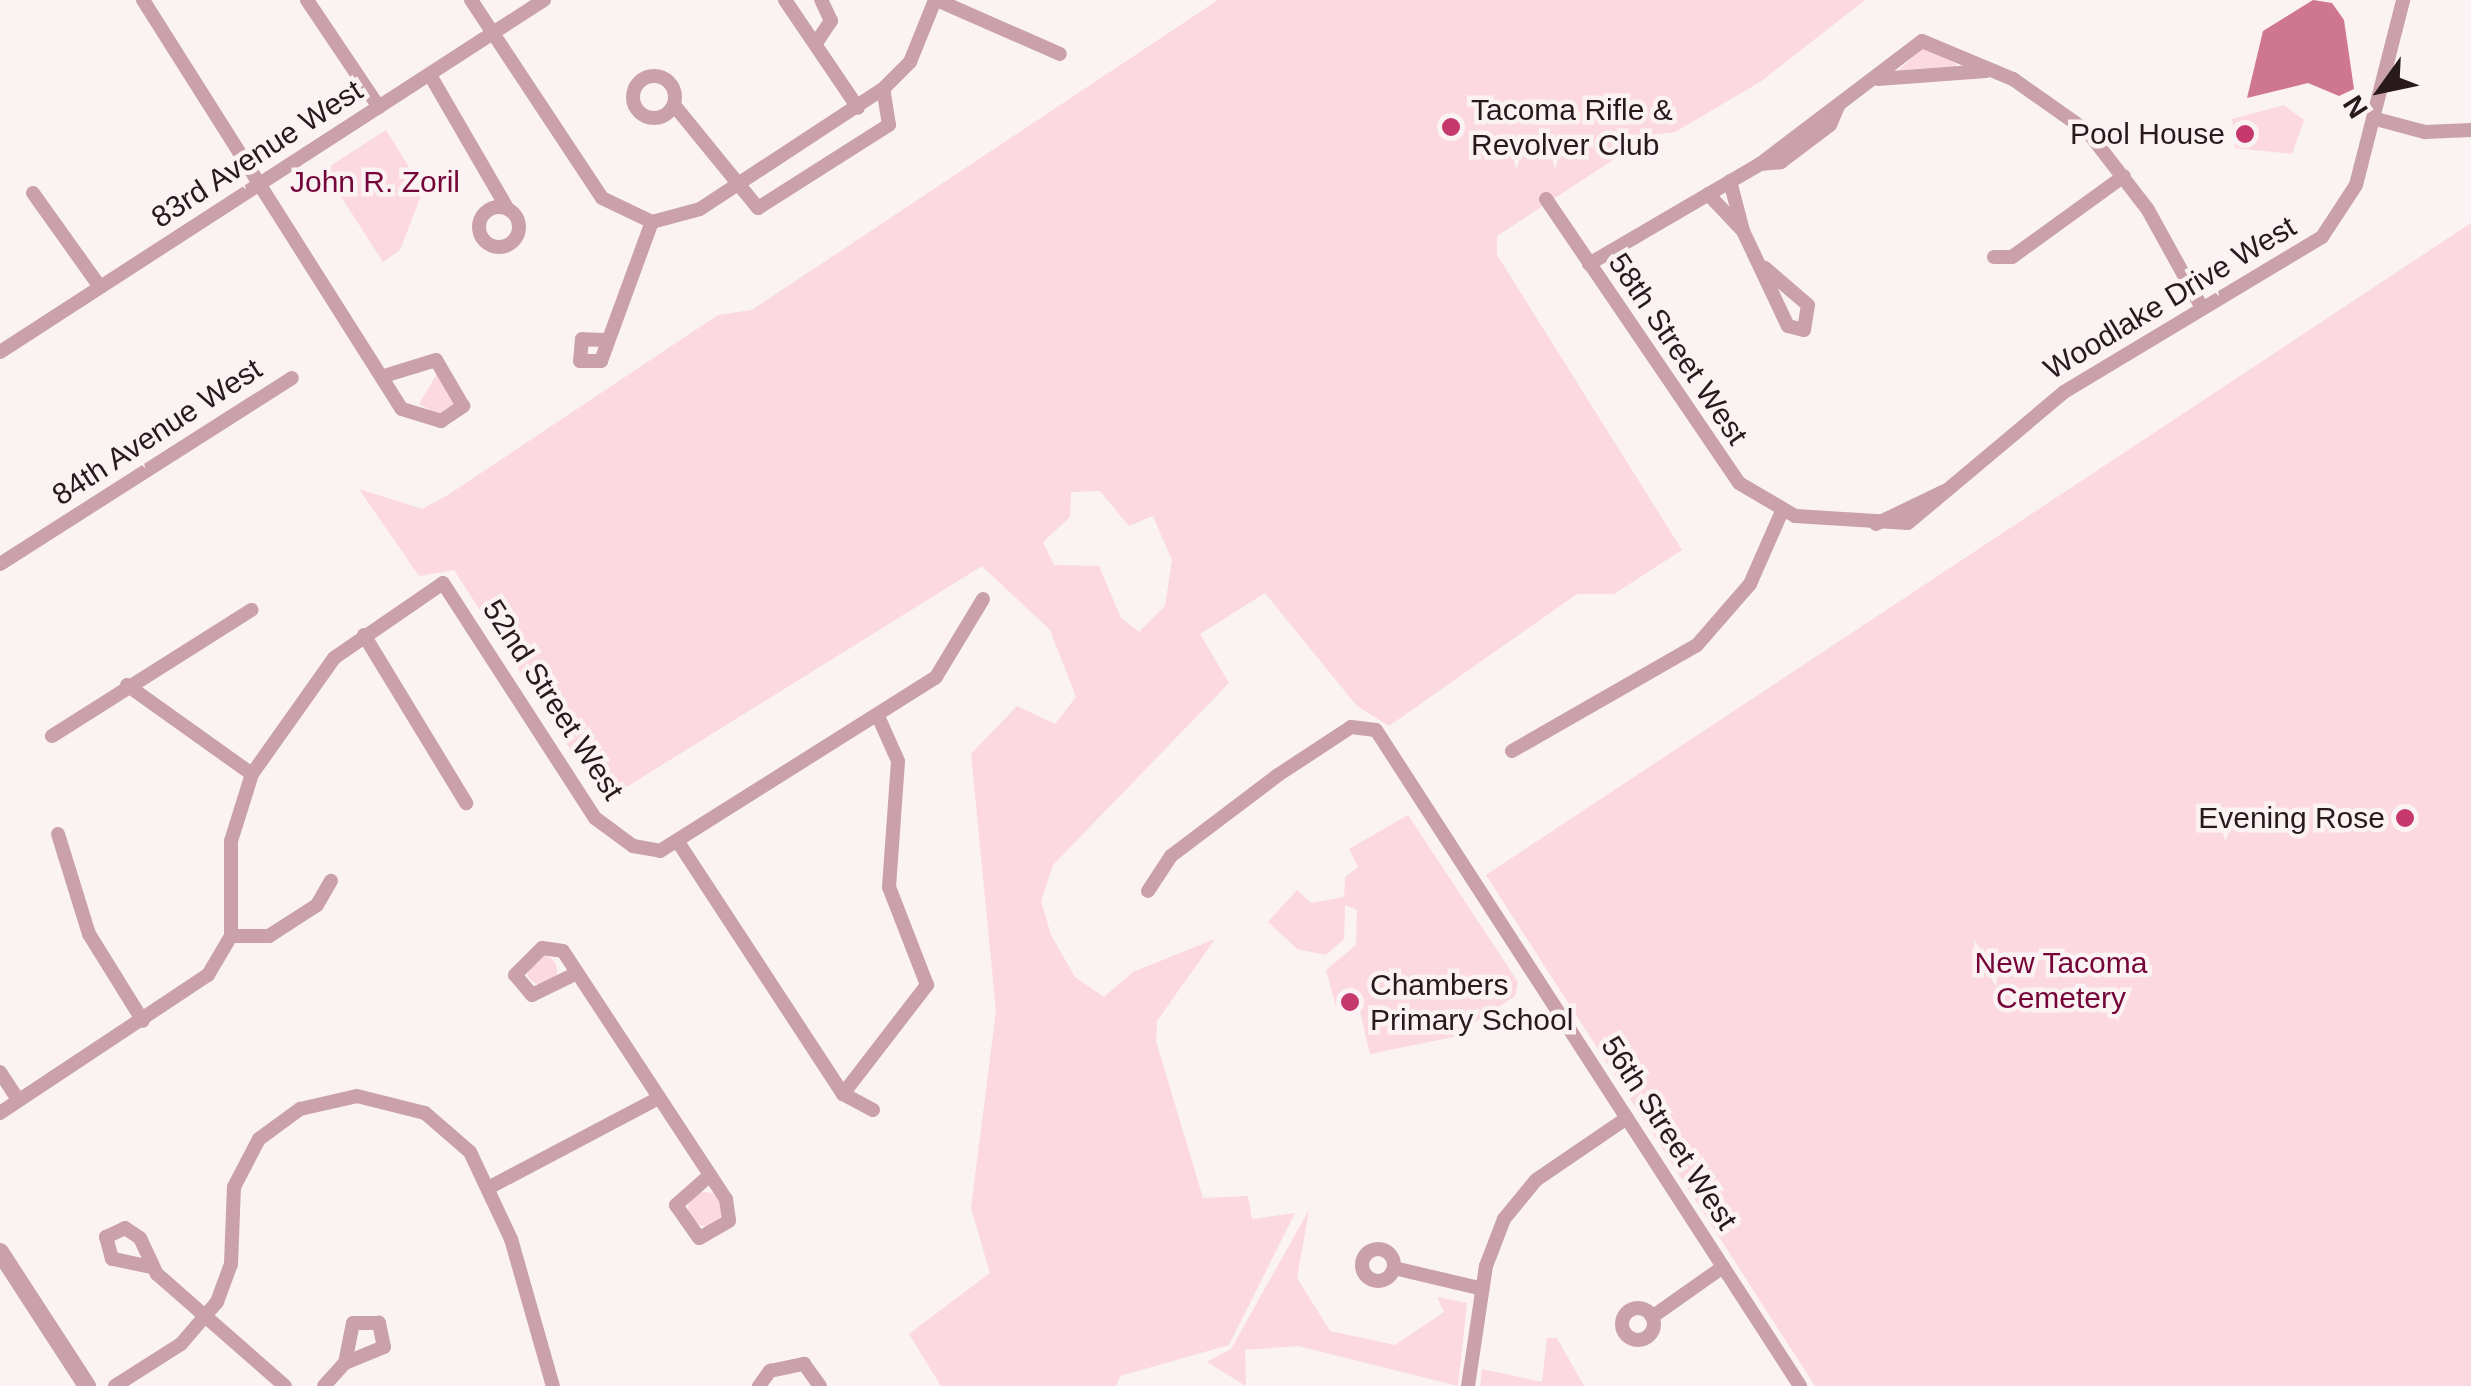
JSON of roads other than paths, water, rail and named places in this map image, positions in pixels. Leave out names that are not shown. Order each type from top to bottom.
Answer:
[{"type":"street","points":[[142,0],[384,376],[411,417],[446,420],[463,406],[436,360],[384,376]]},
{"type":"street","points":[[307,0],[380,107]]},
{"type":"street","points":[[471,0],[602,198],[632,217],[652,222],[690,214],[858,108],[910,62],[936,0],[1060,54]]},
{"type":"street","name":"83rd Avenue West","points":[[0,352],[544,0]]},
{"type":"street","points":[[784,0],[858,108]]},
{"type":"street","points":[[816,44],[831,21],[820,0]]},
{"type":"street","name":"Woodlake Drive West","points":[[1782,511],[1876,524],[1921,517],[1945,490],[2064,392],[2202,308],[2294,262],[2322,237],[2356,185],[2376,119],[2402,0]]},
{"type":"street","points":[[1589,264],[1760,164],[1768,150],[1838,106],[1922,40],[1991,70],[2069,114],[2124,176],[2202,308]]},
{"type":"street","points":[[1877,78],[1991,70]]},
{"type":"street","points":[[430,75],[506,206]]},
{"type":"street","points":[[674,105],[758,208],[872,138],[890,118],[882,89]]},
{"type":"street","points":[[2376,119],[2425,132],[2471,130]]},
{"type":"street","points":[[1994,257],[2012,257],[2124,176]]},
{"type":"street","points":[[1730,181],[1743,231]]},
{"type":"street","points":[[33,193],[100,287]]},
{"type":"street","points":[[1708,194],[1743,231],[1765,268]]},
{"type":"street","name":"58th Street West","points":[[1546,200],[1716,458],[1782,511]]},
{"type":"street","points":[[606,340],[652,222]]},
{"type":"street","name":"84th Avenue West","points":[[0,564],[292,378]]},
{"type":"street","points":[[1512,751],[1698,646],[1750,584],[1782,511]]},
{"type":"street","name":"52nd Street West","points":[[364,635],[444,583],[604,828],[646,850],[680,845]]},
{"type":"street","points":[[873,1110],[844,1094],[680,845],[948,667],[983,599]]},
{"type":"street","points":[[52,736],[251,610]]},
{"type":"street","points":[[0,1112],[199,984],[231,936],[231,841],[252,774],[315,680],[364,635],[466,803]]},
{"type":"street","points":[[127,686],[252,774]]},
{"type":"street","points":[[844,1094],[927,985],[889,887],[898,760],[878,716]]},
{"type":"street","name":"56th Street West","points":[[1148,891],[1171,856],[1351,728],[1380,735],[1800,1386]]},
{"type":"street","points":[[58,834],[89,934],[143,1021]]},
{"type":"street","points":[[231,936],[269,936],[317,905],[332,881]]},
{"type":"street","points":[[577,973],[710,1175],[732,1213],[698,1238],[676,1204],[710,1175]]},
{"type":"street","points":[[0,1072],[18,1100]]},
{"type":"street","points":[[115,1386],[206,1319],[232,1264],[240,1170],[259,1140],[300,1110],[357,1096],[404,1103],[462,1143],[490,1187],[553,1386]]},
{"type":"street","points":[[490,1187],[659,1098]]},
{"type":"street","points":[[1468,1386],[1493,1242],[1518,1198],[1627,1118]]},
{"type":"street","points":[[0,1252],[87,1386]]},
{"type":"street","points":[[1652,1317],[1723,1266]]},
{"type":"street","points":[[151,1267],[206,1319],[240,1338],[286,1386]]},
{"type":"street","points":[[1394,1268],[1482,1290]]},
{"type":"street","points":[[324,1386],[346,1364]]},
{"type":"street","points":[[759,1386],[770,1371],[804,1364],[820,1386]]},
{"type":"place","name":"Tacoma Rifle & Revolver Club","points":[[1451,127]]},
{"type":"place","name":"Pool House","points":[[2245,134]]},
{"type":"place","name":"Evening Rose","points":[[2405,818]]},
{"type":"place","name":"Chambers Primary School","points":[[1350,1002]]},
{"type":"park label","name":"John R. Zoril","points":[[375,182]]},
{"type":"park label","name":"New Tacoma Cemetery","points":[[2061,980]]}]
